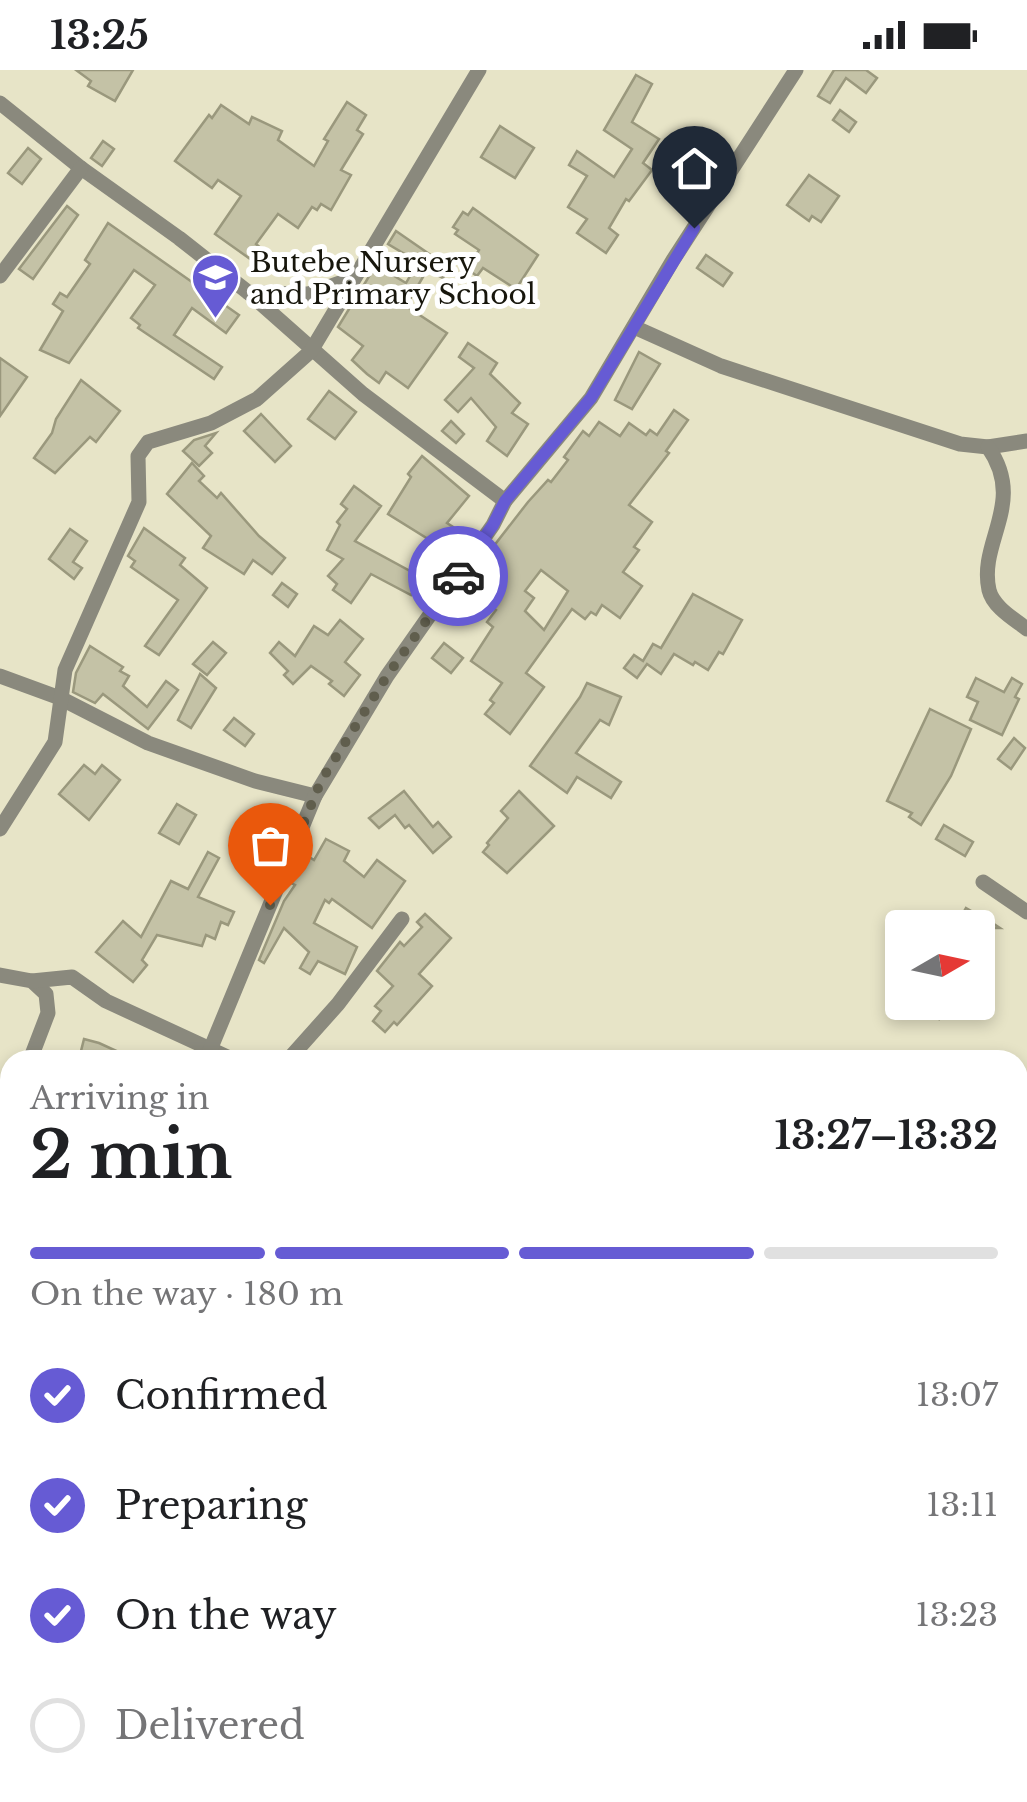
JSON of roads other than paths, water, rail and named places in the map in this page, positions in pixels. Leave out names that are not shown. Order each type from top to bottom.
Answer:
[{"type":"street","points":[[0,829],[56,742],[65,670],[139,502],[138,456],[148,442],[210,424],[257,399],[311,350],[476,75],[456,70]]},
{"type":"street","points":[[0,975],[32,981],[72,977],[106,1001],[210,1050],[315,796],[387,676],[473,556],[505,501],[591,398],[673,260],[796,70]]},
{"type":"street","points":[[0,103],[80,168],[249,293],[311,350],[422,441],[505,501]]},
{"type":"street","points":[[0,276],[80,168]]},
{"type":"street","points":[[249,293],[308,294],[354,278]]},
{"type":"street","points":[[634,327],[721,366],[960,444],[988,447],[1027,441]]},
{"type":"street","points":[[988,447],[1008,459],[1018,473]]},
{"type":"street","points":[[1013,530],[990,574],[989,590],[996,603],[1027,629]]},
{"type":"street","points":[[0,676],[60,698],[148,743],[315,796]]},
{"type":"street","points":[[983,882],[1027,912]]},
{"type":"street","points":[[297,1050],[338,1004],[402,919]]},
{"type":"street","points":[[32,981],[46,994],[48,1013],[34,1050]]},
{"type":"place","name":"Butebe Nursery and Primary School","points":[[215,320]]}]
